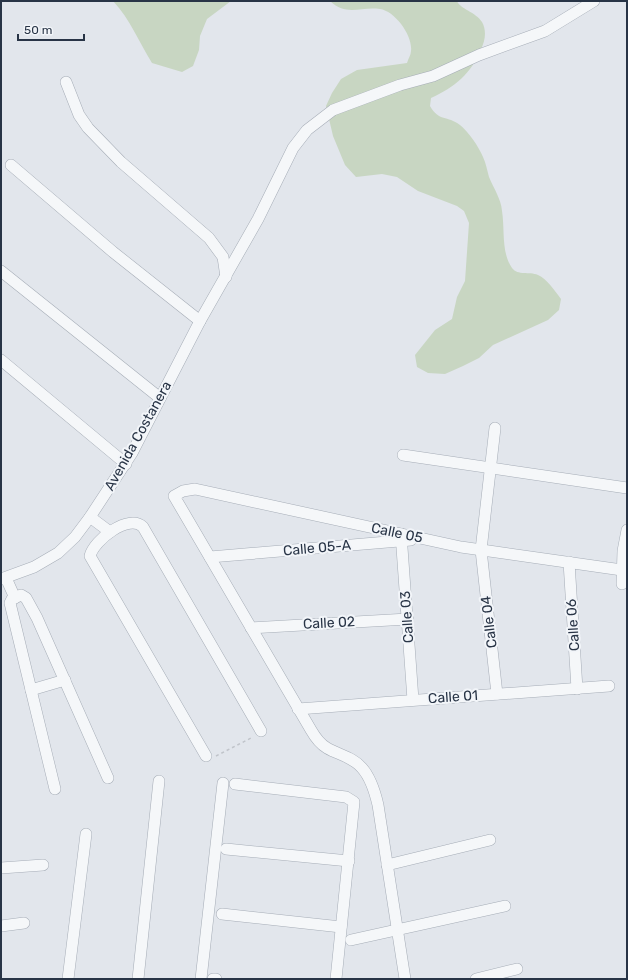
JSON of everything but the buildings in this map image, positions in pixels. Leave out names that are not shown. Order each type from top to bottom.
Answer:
[{"type":"street","name":"Avenida Costanera","points":[[3,578],[34,567],[58,553],[75,537],[90,518],[126,464],[200,321],[226,276],[300,137],[323,116],[351,103],[433,76],[479,56],[545,31],[594,1]]},
{"type":"street","points":[[66,82],[79,115],[88,128],[121,162],[209,238],[223,257],[226,276]]},
{"type":"street","points":[[11,165],[113,252],[200,321]]},
{"type":"street","points":[[1,271],[160,398]]},
{"type":"street","points":[[1,360],[126,464]]},
{"type":"street","name":"Calle 04","points":[[495,428],[481,550],[497,694]]},
{"type":"street","points":[[403,455],[627,488]]},
{"type":"street","name":"Calle 05","points":[[210,557],[174,496],[183,491],[195,489],[402,537],[424,539],[481,550],[622,570]]},
{"type":"street","points":[[90,518],[110,532]]},
{"type":"street","points":[[206,756],[90,556],[96,544],[110,532],[124,525],[134,522],[139,523],[143,527],[262,731]]},
{"type":"street","points":[[622,584],[622,570],[627,530]]},
{"type":"street","name":"Calle 05-A","points":[[210,557],[402,537]]},
{"type":"street","name":"Calle 03","points":[[402,537],[413,700]]},
{"type":"street","points":[[210,557],[298,709],[322,744],[356,762],[362,767],[372,783],[378,805],[405,979]]},
{"type":"street","name":"Calle 06","points":[[569,562],[577,689]]},
{"type":"street","points":[[3,578],[15,598]]},
{"type":"street","points":[[55,789],[10,603],[15,598],[24,596],[30,604],[108,778]]},
{"type":"street","name":"Calle 02","points":[[250,628],[408,619]]},
{"type":"street","points":[[31,690],[65,680]]},
{"type":"street","name":"Calle 01","points":[[298,709],[609,686]]},
{"type":"street","points":[[138,979],[159,781]]},
{"type":"street","points":[[201,979],[229,783],[351,799],[354,806],[336,979]]},
{"type":"street","points":[[68,979],[86,834]]},
{"type":"street","points":[[387,865],[490,840]]},
{"type":"street","points":[[226,849],[349,861]]},
{"type":"street","points":[[1,868],[43,865]]},
{"type":"street","points":[[351,940],[505,906]]},
{"type":"street","points":[[222,914],[342,927]]},
{"type":"street","points":[[1,926],[24,924]]},
{"type":"street","points":[[476,979],[517,969]]},
{"type":"path","points":[[206,756],[218,756],[262,731]]},
{"type":"green space","points":[[113,1],[231,1],[207,19],[200,36],[199,50],[193,66],[182,72],[152,63],[129,23]]},
{"type":"green space","points":[[330,1],[457,1],[461,6],[476,16],[484,25],[484,43],[472,66],[455,84],[431,98],[430,106],[433,111],[440,116],[460,125],[473,140],[481,153],[489,177],[500,202],[506,255],[512,268],[520,273],[535,274],[545,279],[561,299],[559,310],[548,320],[493,345],[479,358],[445,374],[428,373],[417,367],[415,355],[435,330],[452,319],[457,297],[465,281],[469,223],[464,211],[457,206],[418,191],[397,177],[382,174],[356,177],[345,165],[333,136],[326,106],[332,93],[341,79],[357,70],[407,63],[411,52],[411,45],[402,25],[397,19],[386,11],[373,8],[354,10],[342,9]]}]
